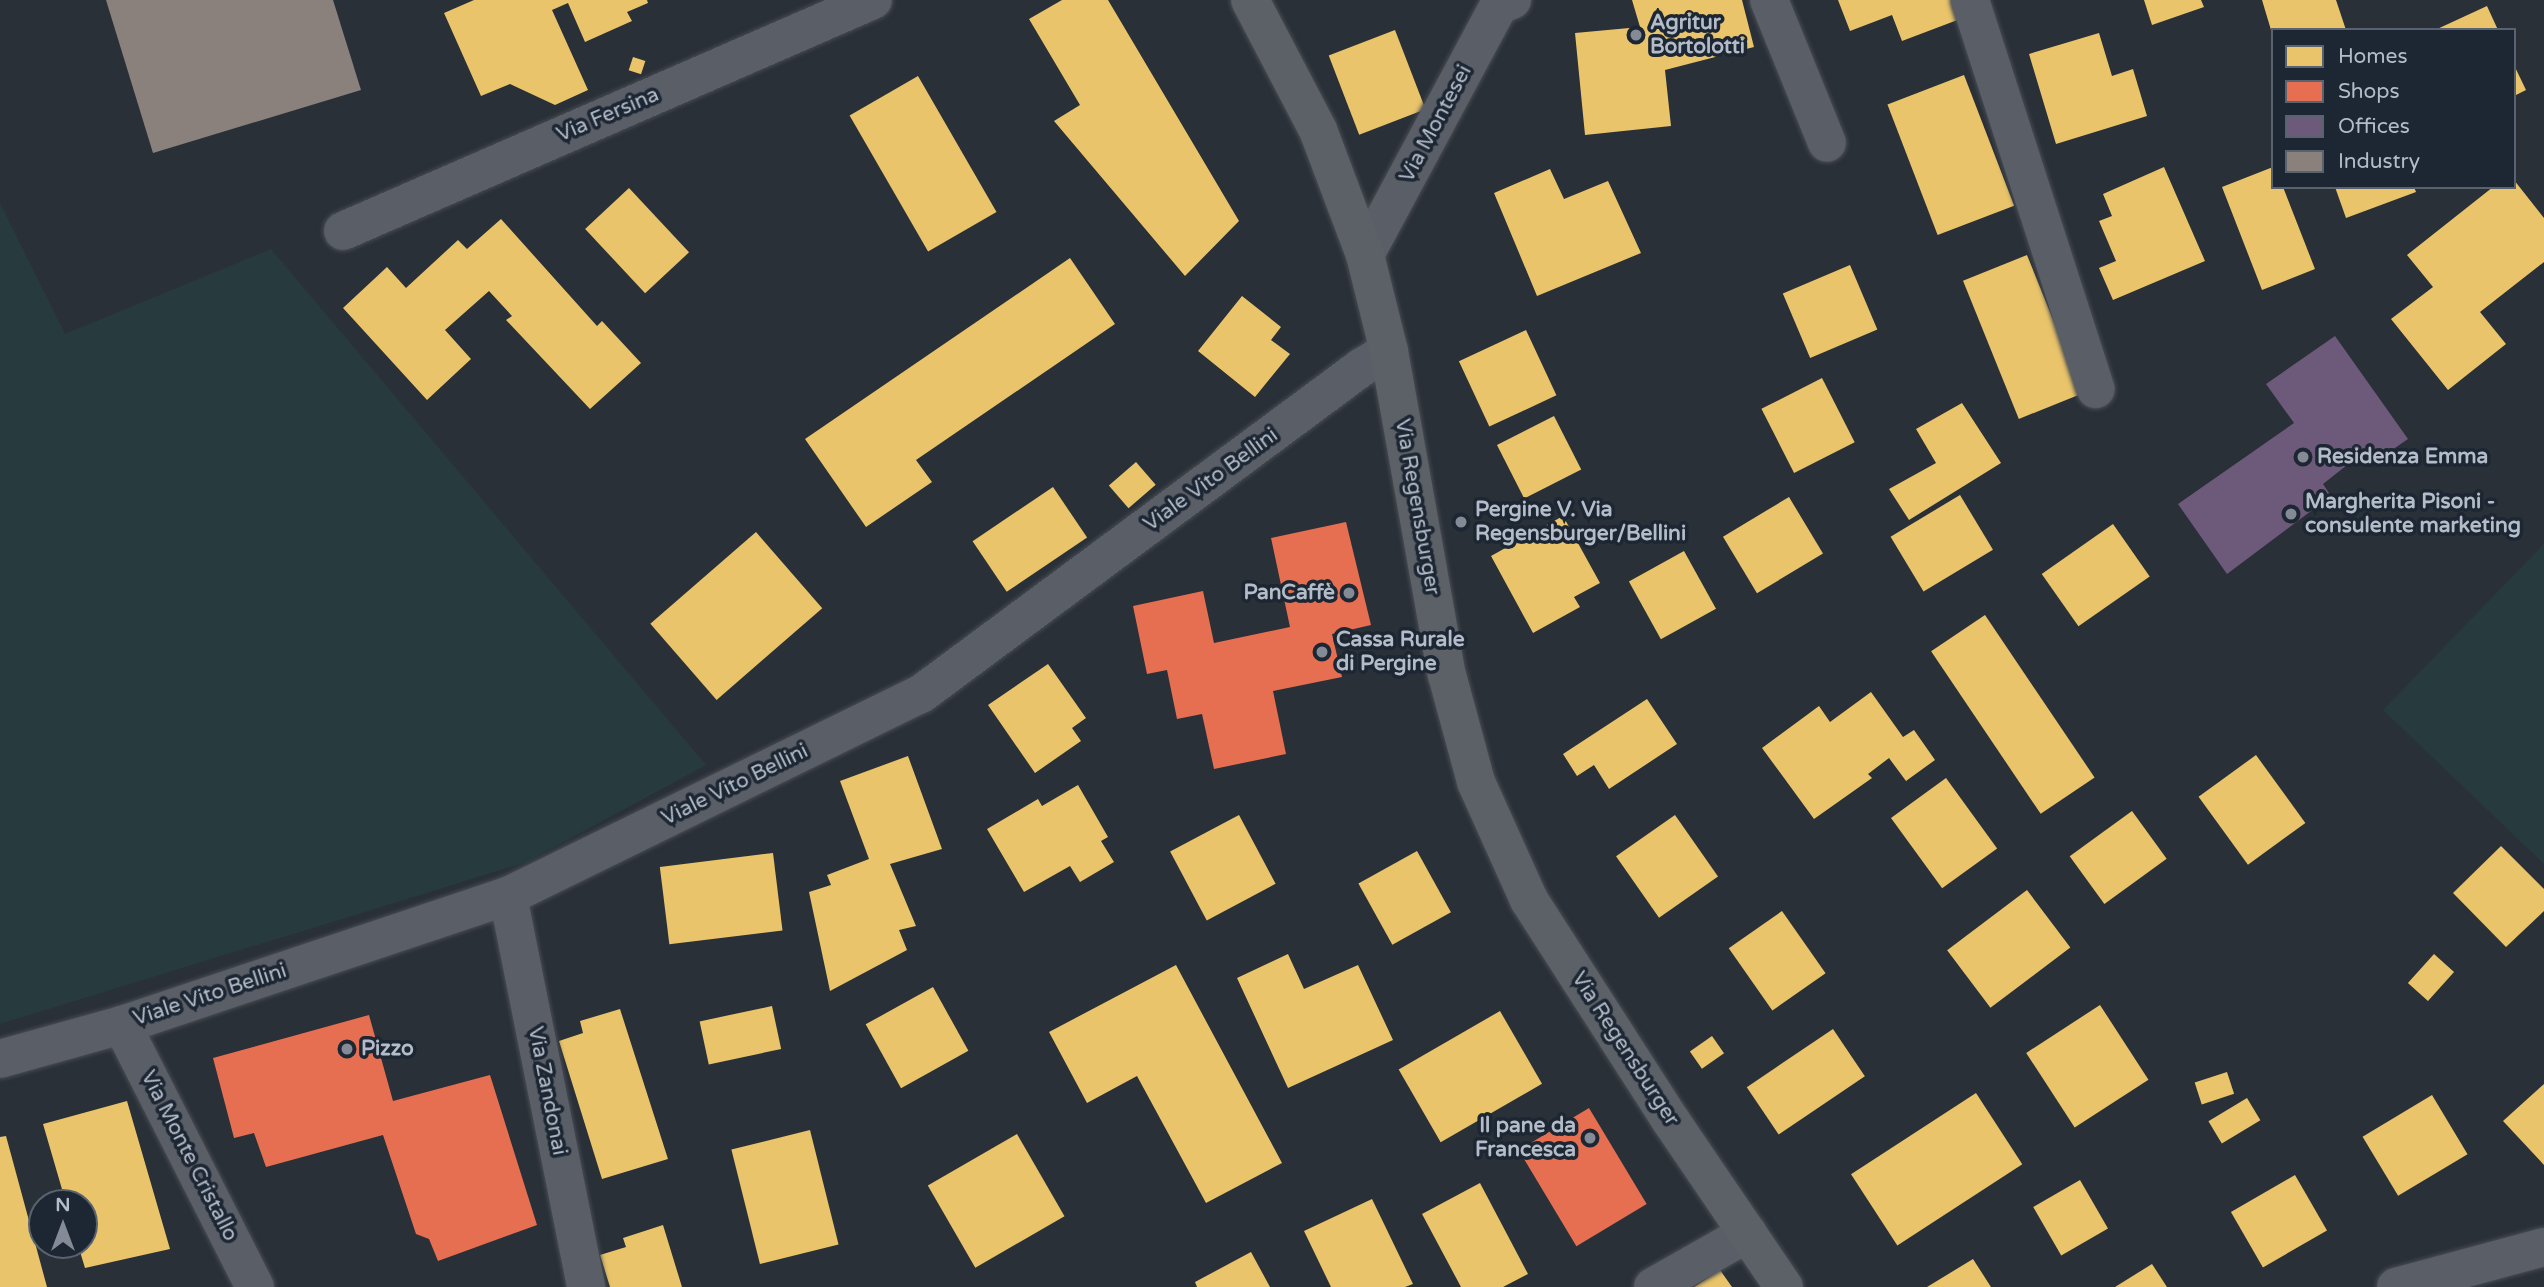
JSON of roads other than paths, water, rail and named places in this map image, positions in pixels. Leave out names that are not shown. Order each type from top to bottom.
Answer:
[{"type":"main road","name":"Via Regensburger","points":[[1250,0],[1318,130],[1366,255],[1389,351],[1447,675],[1476,782],[1529,900],[1671,1121],[1784,1287]]},
{"type":"street","name":"Via Fersina","points":[[342,231],[873,0]]},
{"type":"street","points":[[1769,0],[1827,143]]},
{"type":"street","points":[[1970,0],[2096,388]]},
{"type":"street","name":"Via Montesei","points":[[1366,255],[1503,2]]},
{"type":"street","name":"Viale Vito Bellini","points":[[0,1059],[122,1025],[508,896],[921,694],[1362,367],[1389,351]]},
{"type":"street","name":"Via Zandonai","points":[[508,896],[586,1287]]},
{"type":"street","name":"Via Monte Cristallo","points":[[122,1025],[255,1287]]},
{"type":"street","points":[[1653,1287],[1748,1233]]},
{"type":"street","points":[[2396,1287],[2544,1247]]},
{"type":"place","name":"Agritur Bortolotti","points":[[1636,35]]},
{"type":"place","name":"Residenza Emma","points":[[2303,457]]},
{"type":"place","name":"Margherita Pisoni - consulente marketing","points":[[2291,514]]},
{"type":"place","name":"Pergine V. Via Regensburger/Bellini","points":[[1461,522]]},
{"type":"place","name":"PanCaffè","points":[[1349,593]]},
{"type":"place","name":"Cassa Rurale di Pergine","points":[[1322,652]]},
{"type":"place","name":"Pizzo","points":[[347,1049]]},
{"type":"place","name":"Il pane da Francesca","points":[[1590,1138]]}]
